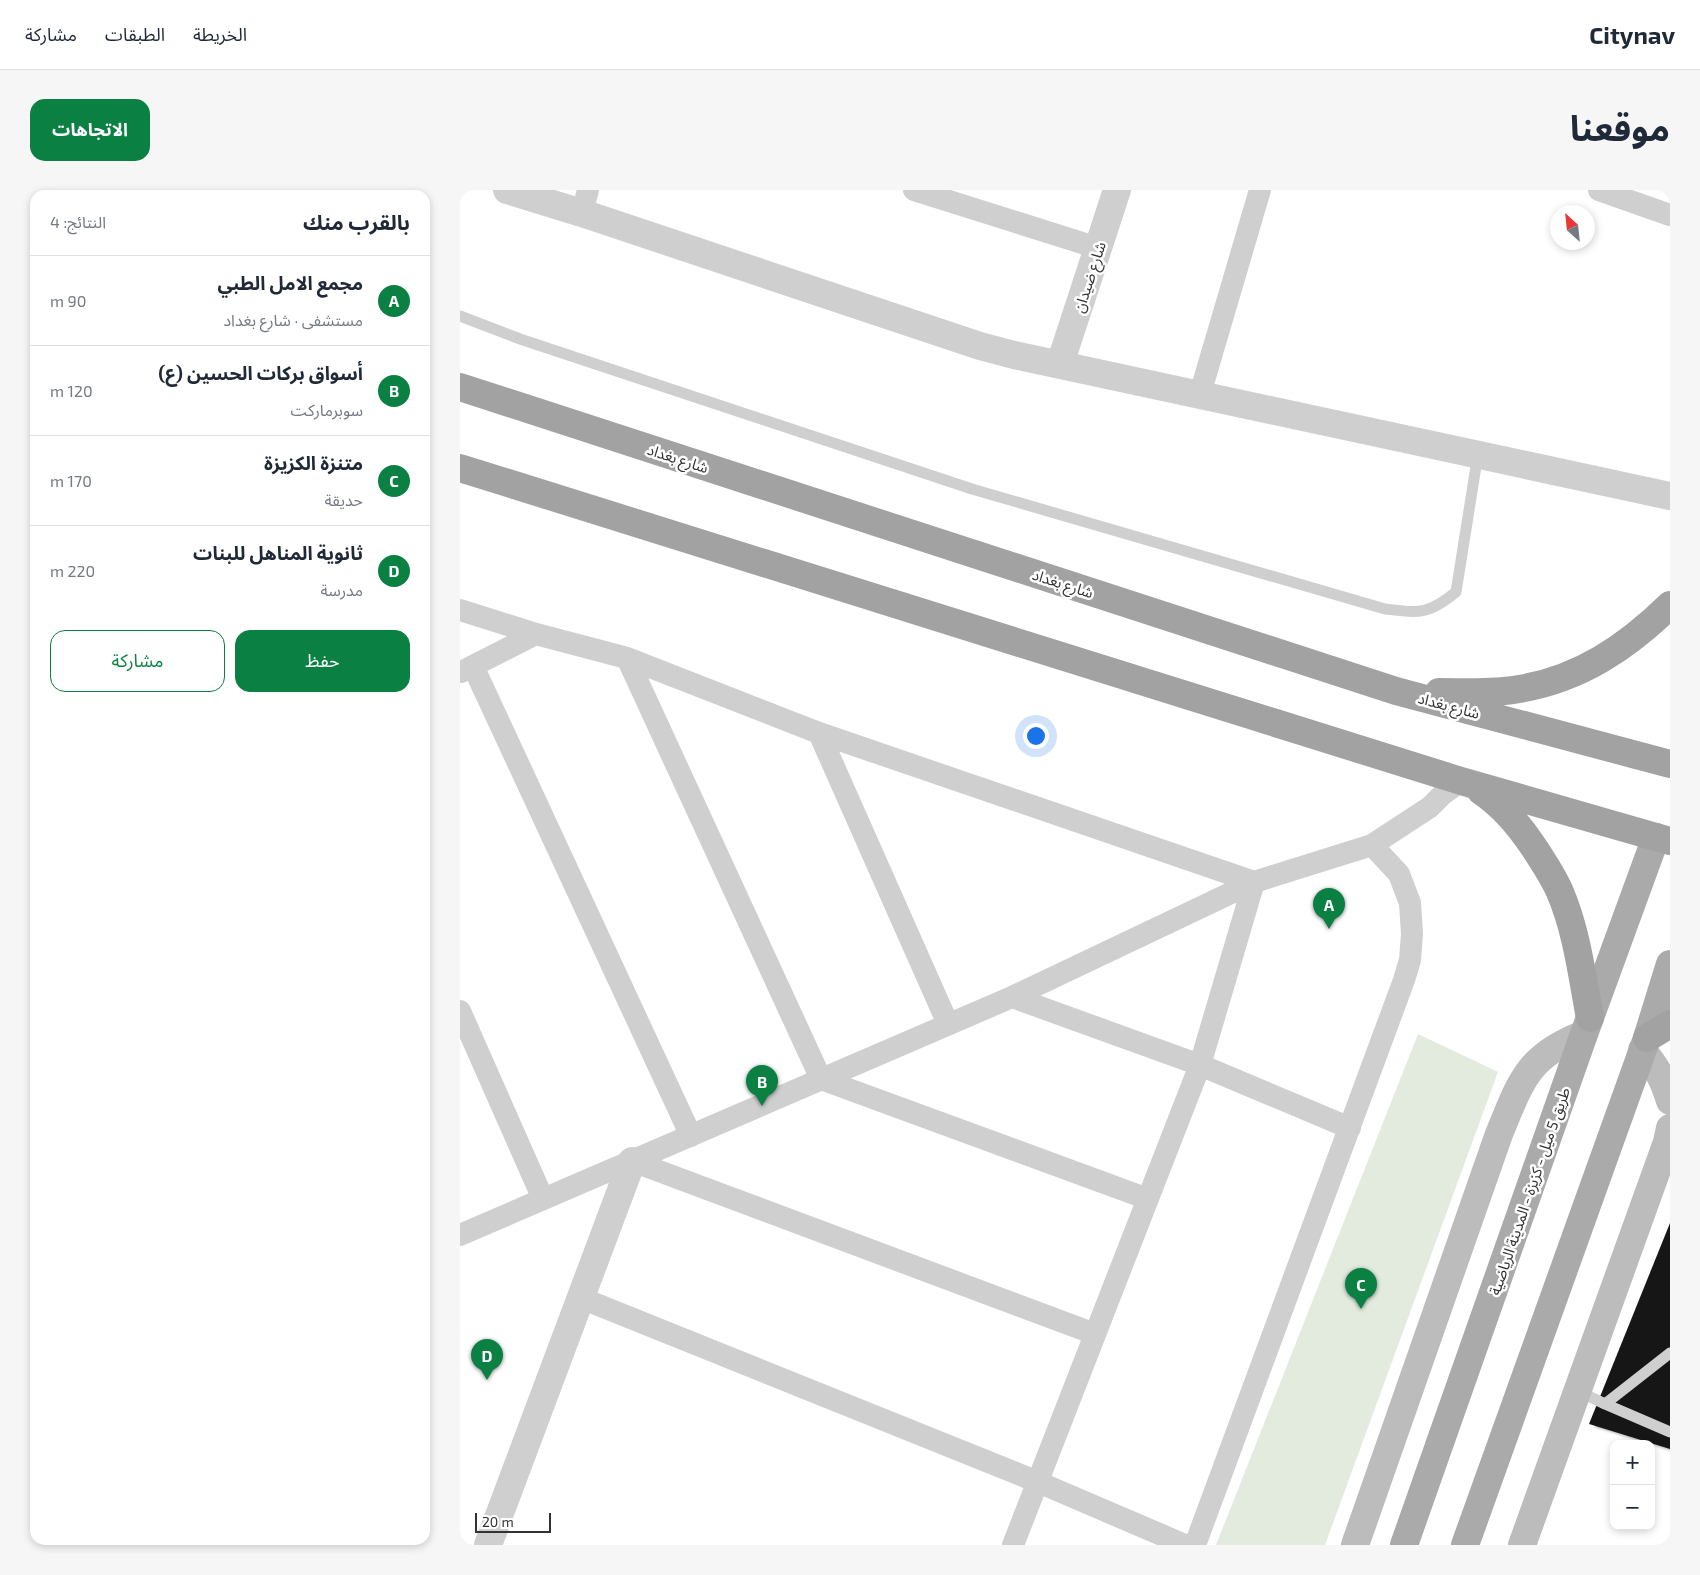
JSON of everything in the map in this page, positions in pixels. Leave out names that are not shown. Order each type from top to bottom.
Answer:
[{"type":"highway","name":"شارع بغداد","points":[[460,387],[1396,691],[1670,764]]},
{"type":"highway","points":[[460,468],[1466,783],[1663,839]]},
{"type":"highway","points":[[1396,691],[1485,692],[1518,689],[1552,682],[1586,669],[1616,651],[1670,605]]},
{"type":"highway","points":[[1466,783],[1486,794],[1506,812],[1523,832],[1556,885],[1568,914],[1575,940],[1587,1026]]},
{"type":"highway","points":[[1644,1044],[1670,1024]]},
{"type":"main road","name":"طريق 5 ميل - كزيزة - المدينة الرياضية","points":[[1404,1545],[1587,1026],[1663,839]]},
{"type":"main road","points":[[1465,1545],[1644,1044],[1670,964]]},
{"type":"main road","points":[[1355,1545],[1499,1134],[1519,1086],[1528,1072],[1546,1054],[1587,1026]]},
{"type":"main road","points":[[1644,1044],[1665,1083],[1670,1101]]},
{"type":"main road","points":[[1522,1545],[1669,1138]]},
{"type":"street","points":[[507,190],[585,202],[980,346],[1670,496]]},
{"type":"street","points":[[914,190],[954,196],[1098,248]]},
{"type":"street","name":"شارع ضيدان","points":[[1060,364],[1117,190]]},
{"type":"street","points":[[1200,394],[1260,190]]},
{"type":"street","points":[[1599,190],[1670,215]]},
{"type":"street","points":[[460,610],[536,634],[627,658],[819,733],[1254,882]]},
{"type":"street","points":[[536,634],[467,670],[691,1136]]},
{"type":"street","points":[[627,658],[821,1079],[1148,1199]]},
{"type":"street","points":[[819,733],[948,1024]]},
{"type":"street","points":[[460,1235],[1012,997],[1254,882],[1372,845],[1430,807],[1443,794],[1466,783]]},
{"type":"street","points":[[1195,1545],[1350,1128],[1410,960],[1410,903],[1399,874],[1372,845]]},
{"type":"street","points":[[1013,1545],[1200,1065],[1254,882]]},
{"type":"street","points":[[1012,997],[1200,1065],[1350,1128]]},
{"type":"street","points":[[460,1011],[543,1200]]},
{"type":"street","points":[[488,1545],[632,1161]]},
{"type":"street","points":[[632,1161],[1095,1334]]},
{"type":"street","points":[[581,1298],[1038,1482],[1185,1545]]},
{"type":"lane","points":[[460,316],[520,339],[972,489],[1385,609],[1416,612],[1438,606],[1456,592],[1478,454]]},
{"type":"lane","points":[[1605,1404],[1670,1353]]},
{"type":"lane","points":[[1578,1391],[1670,1432]]},
{"type":"shaded area","points":[[1418,1034],[1498,1072],[1325,1545],[1216,1545]]},
{"type":"building","points":[[1670,1223],[1670,1449],[1655,1444],[1655,1440],[1641,1440],[1589,1424]]},
{"type":"place","name":"مجمع الامل الطبي","points":[[1329,929]]},
{"type":"place","name":"أسواق بركات الحسين (ع)","points":[[762,1106]]},
{"type":"place","name":"متنزة الكزيزة","points":[[1361,1309]]},
{"type":"place","name":"ثانوية المناهل للبنات","points":[[487,1380]]}]
